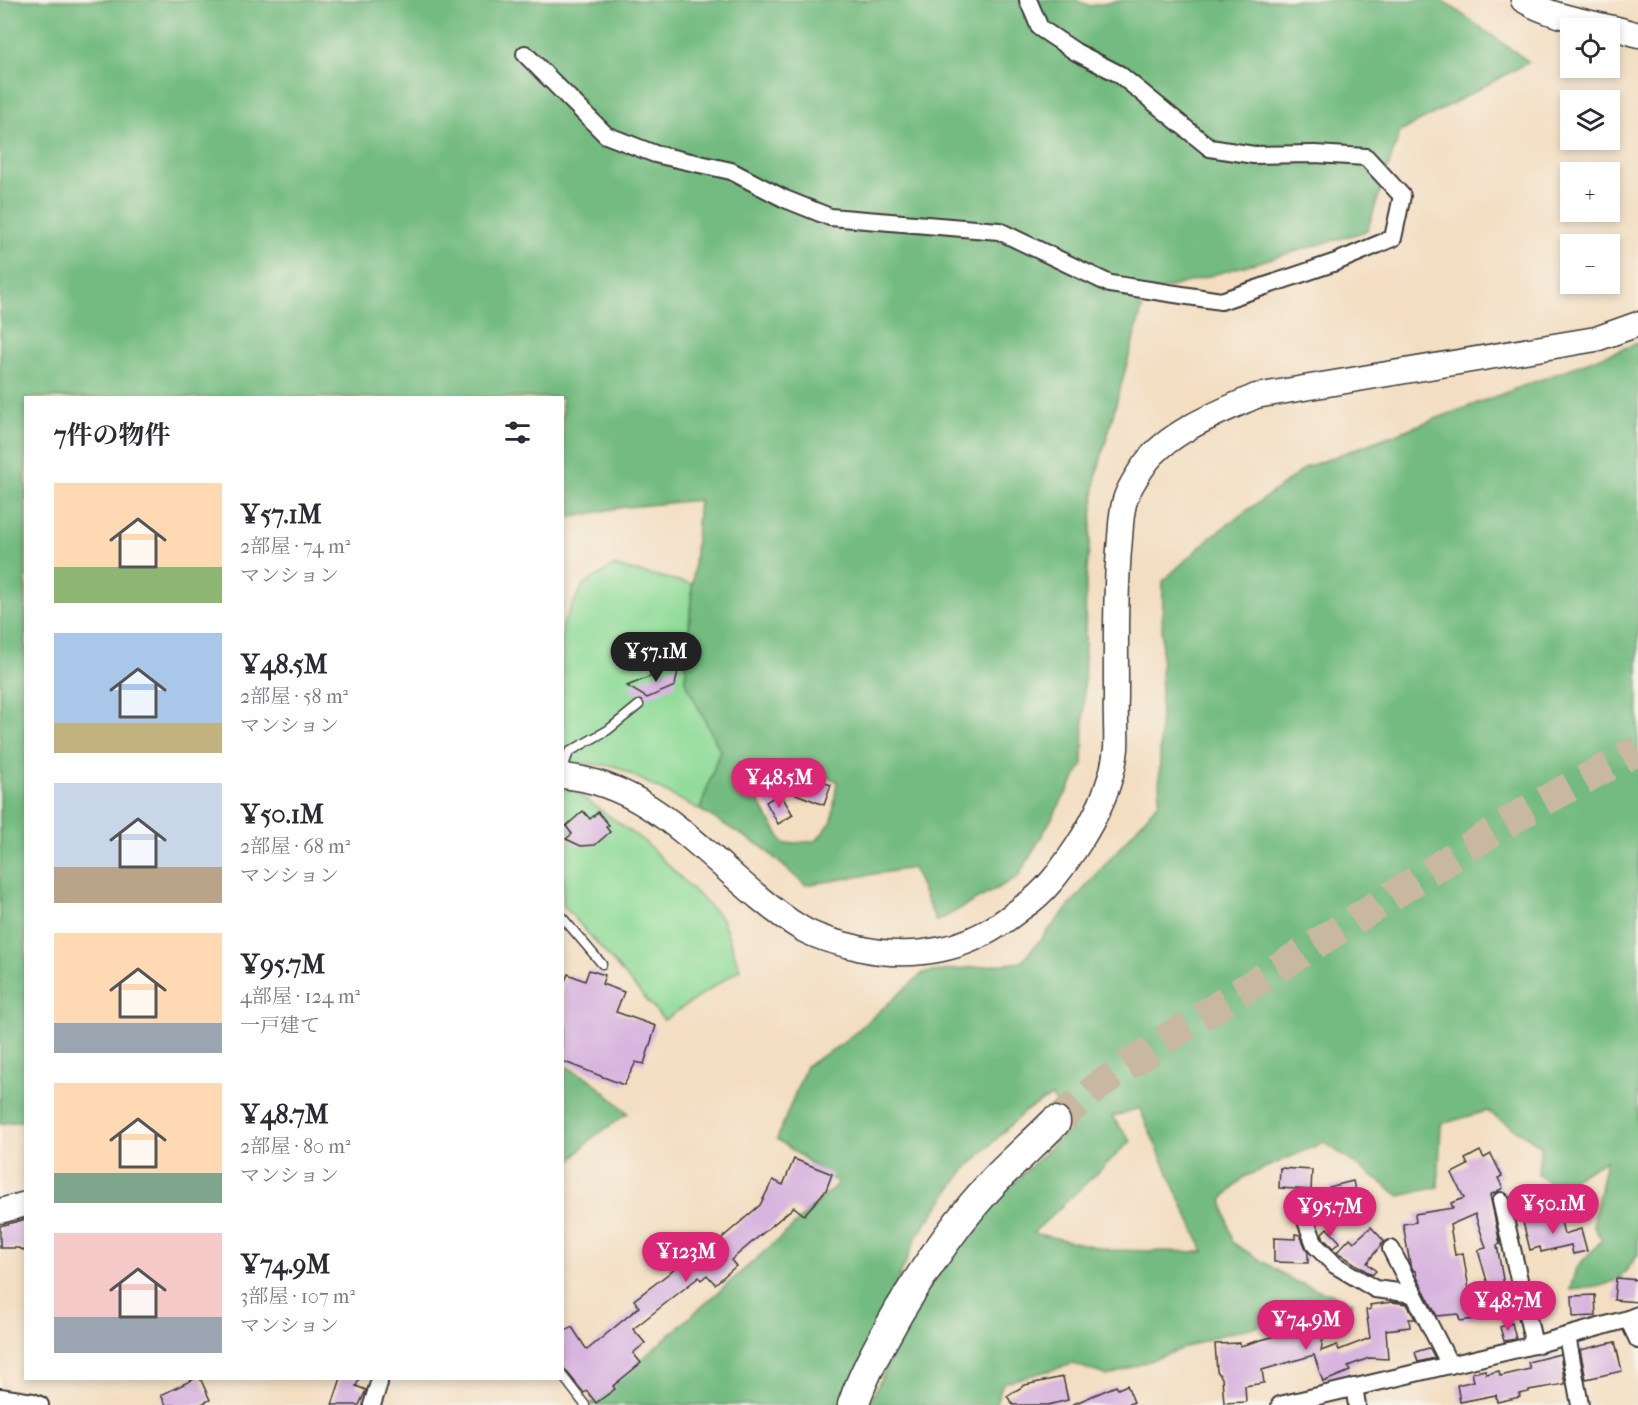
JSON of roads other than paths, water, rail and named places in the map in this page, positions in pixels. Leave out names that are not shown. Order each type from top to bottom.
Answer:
[{"type":"highway","points":[[855,1400],[884,1338],[918,1281],[958,1225],[998,1177],[1055,1122]]},
{"type":"street","points":[[525,54],[606,135],[655,154],[731,171],[785,199],[830,217],[999,231],[1110,284],[1221,301],[1336,262],[1393,238],[1402,196],[1366,158],[1315,154],[1254,155],[1210,148],[1119,74],[1076,52],[1040,28],[1028,0]]},
{"type":"street","points":[[1523,0],[1574,19],[1622,29],[1638,35]]},
{"type":"street","points":[[564,776],[578,777],[614,788],[646,805],[683,832],[801,929],[840,943],[880,953],[944,949],[985,933],[1038,897],[1069,858],[1092,823],[1104,798],[1116,750],[1117,570],[1124,501],[1146,463],[1171,439],[1226,409],[1256,396],[1596,339],[1638,324]]},
{"type":"street","points":[[1319,1200],[1300,1205],[1315,1245],[1335,1265],[1375,1288],[1414,1294]]},
{"type":"street","points":[[1501,1201],[1534,1345]]},
{"type":"street","points":[[0,1211],[24,1205]]},
{"type":"street","points":[[1391,1249],[1450,1365]]},
{"type":"street","points":[[1280,1405],[1534,1345],[1633,1317],[1638,1341]]},
{"type":"street","points":[[1567,1336],[1580,1405]]},
{"type":"street","points":[[372,1405],[380,1383]]},
{"type":"street","points":[[1354,1387],[1357,1405]]},
{"type":"street","points":[[7,1400],[33,1402],[40,1405]]},
{"type":"lane","points":[[564,766],[570,752],[608,730],[639,705]]},
{"type":"lane","points":[[564,919],[602,964]]},
{"type":"lane","points":[[564,1378],[585,1405]]},
{"type":"tunnel","points":[[1055,1122],[1102,1083],[1174,1034],[1524,812],[1638,750]]}]
